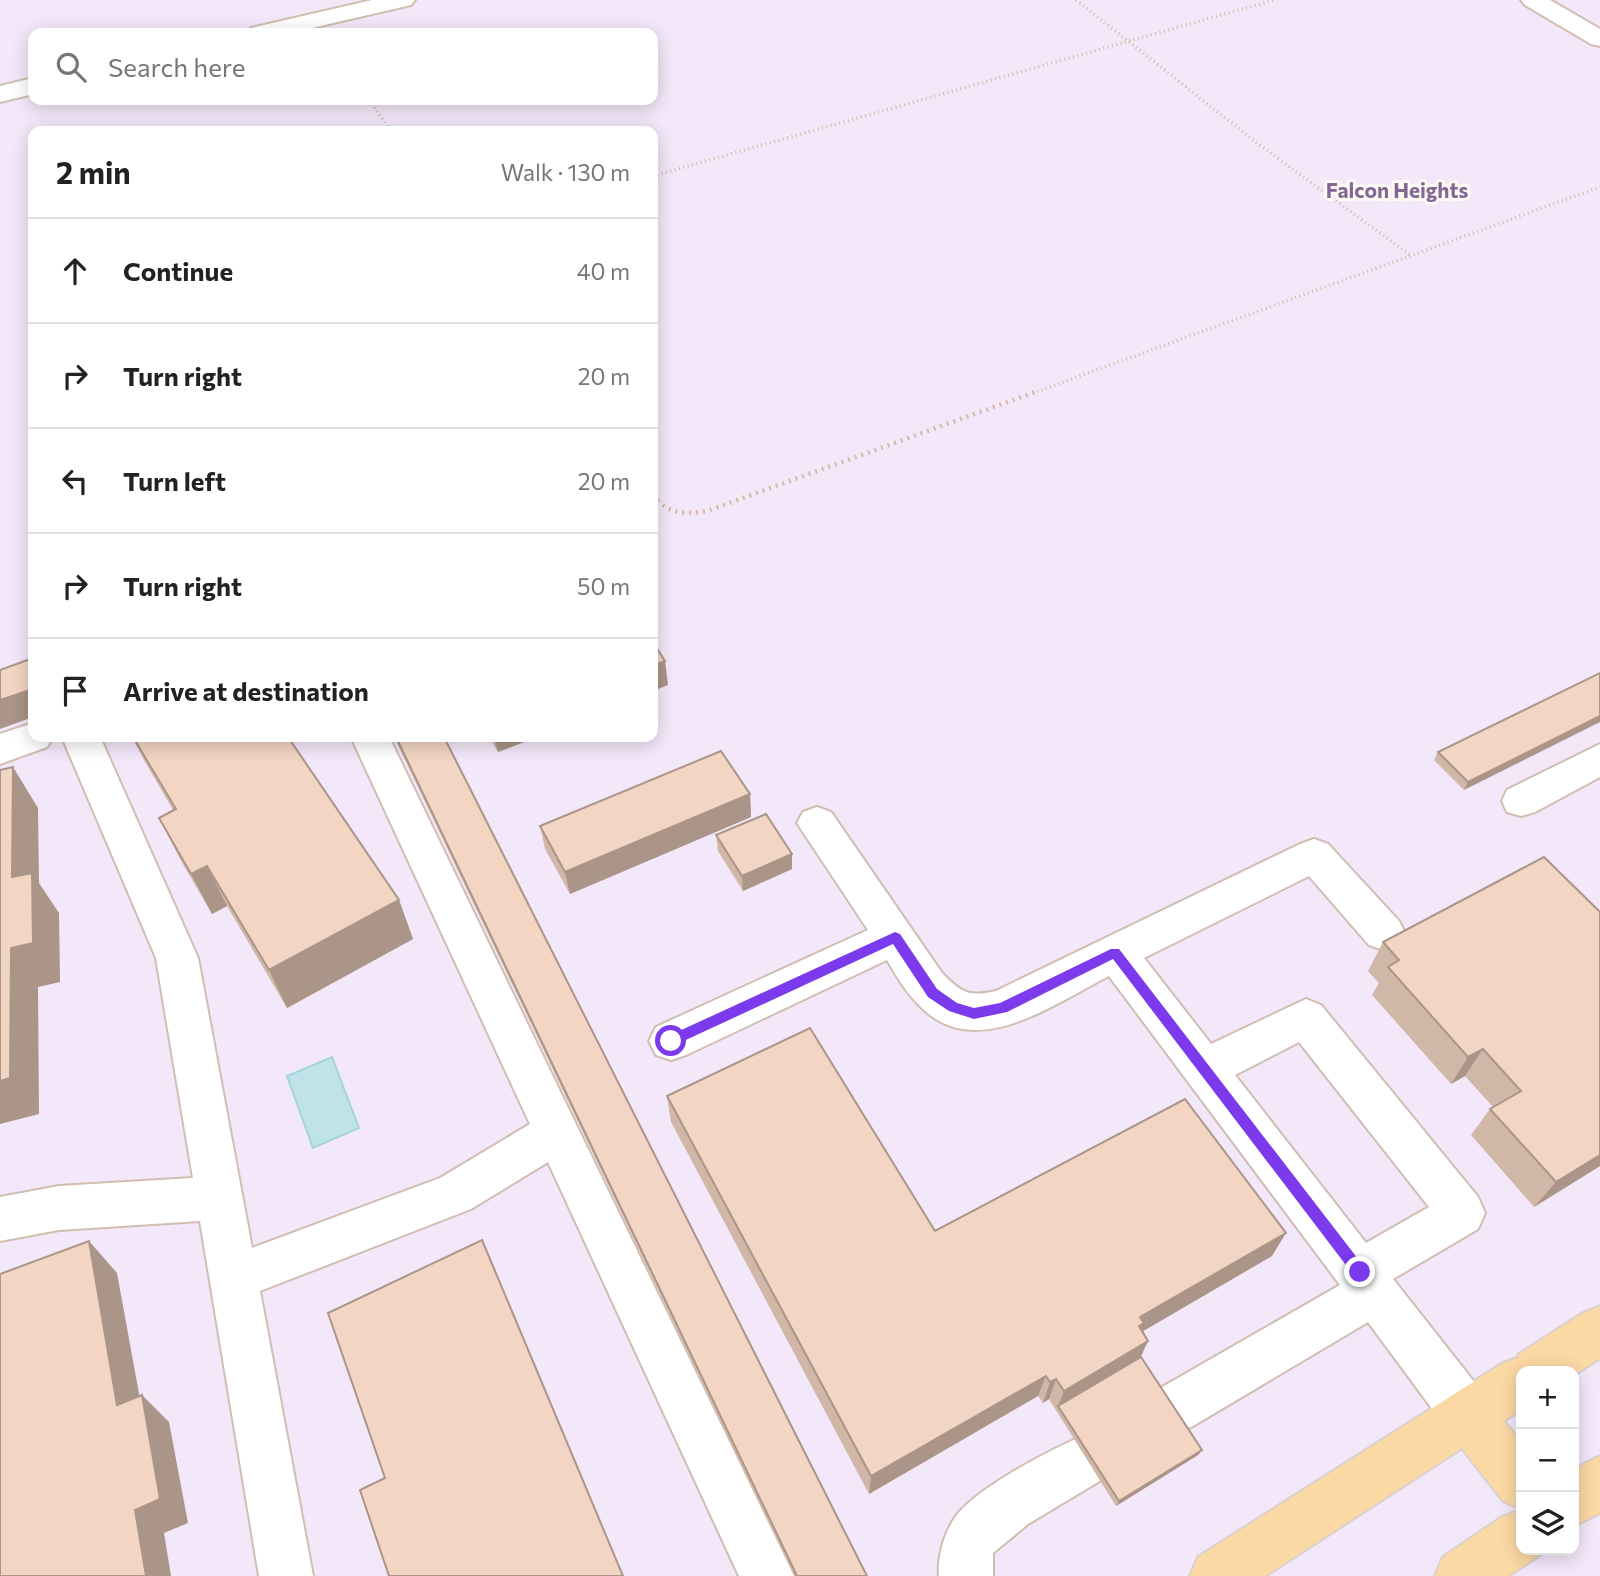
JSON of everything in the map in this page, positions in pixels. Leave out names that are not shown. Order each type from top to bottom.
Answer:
[{"type":"main road","points":[[1544,1366],[1600,1330]]},
{"type":"main road","points":[[1217,1576],[1516,1384]]},
{"type":"main road","points":[[1468,1415],[1516,1477]]},
{"type":"main road","points":[[1579,1497],[1600,1482]]},
{"type":"main road","points":[[1462,1576],[1516,1539]]},
{"type":"lane","points":[[282,28],[403,0]]},
{"type":"lane","points":[[1533,0],[1600,39]]},
{"type":"lane","points":[[0,94],[28,87]]},
{"type":"lane","points":[[0,749],[28,739]]},
{"type":"lane","points":[[83,742],[177,958],[286,1576]]},
{"type":"lane","points":[[372,742],[767,1576]]},
{"type":"lane","points":[[1521,801],[1600,759]]},
{"type":"lane","points":[[817,823],[932,993],[953,1007],[974,1013],[1002,1009],[1314,855],[1384,933]]},
{"type":"lane","points":[[671,1041],[895,937]]},
{"type":"lane","points":[[1115,953],[1468,1415]]},
{"type":"lane","points":[[1175,1408],[1367,1282],[1462,1213],[1306,1018],[1205,1069]]},
{"type":"lane","points":[[234,1278],[455,1194],[556,1133]]},
{"type":"lane","points":[[0,1219],[59,1208],[220,1198]]},
{"type":"lane","points":[[966,1576],[966,1555],[974,1535],[988,1521],[1084,1461]]},
{"type":"path","points":[[1076,0],[1257,144],[1410,256]]},
{"type":"path","points":[[658,175],[1274,0]]},
{"type":"path","points":[[373,105],[387,126]]},
{"type":"path","points":[[658,502],[681,515],[707,511],[1600,187]]},
{"type":"shaded area","points":[[0,0],[1600,0],[1600,1576],[0,1576]]},
{"type":"water","points":[[332,1057],[359,1128],[313,1148],[287,1076]]},
{"type":"building","points":[[658,650],[665,661],[658,664]]},
{"type":"building","points":[[28,660],[28,691],[0,700],[0,670]]},
{"type":"building","points":[[1600,673],[1600,716],[1468,782],[1438,752]]},
{"type":"building","points":[[136,742],[291,742],[399,900],[269,970],[207,866],[191,874],[159,818],[176,809]]},
{"type":"building","points":[[398,742],[447,742],[867,1576],[797,1576]]},
{"type":"building","points":[[721,751],[750,794],[565,872],[540,826]]},
{"type":"building","points":[[13,767],[12,877],[32,873],[33,943],[11,948],[10,1078],[0,1081],[0,770]]},
{"type":"building","points":[[766,814],[792,854],[742,876],[716,835]]},
{"type":"building","points":[[1544,857],[1600,912],[1600,1155],[1556,1182],[1490,1109],[1521,1091],[1483,1049],[1468,1057],[1388,967],[1399,960],[1383,942]]},
{"type":"building","points":[[810,1028],[935,1231],[1185,1099],[1286,1233],[1140,1317],[1144,1323],[1139,1326],[1148,1341],[1064,1391],[1056,1379],[1050,1382],[1046,1376],[871,1476],[667,1096]]},
{"type":"building","points":[[482,1240],[623,1576],[389,1576],[360,1490],[385,1478],[328,1313]]},
{"type":"building","points":[[89,1241],[117,1405],[142,1395],[160,1499],[135,1510],[146,1576],[0,1576],[0,1274]]},
{"type":"building","points":[[1141,1357],[1202,1450],[1119,1501],[1058,1406]]},
{"type":"district","name":"Falcon Heights","points":[[1397,191]]},
{"type":"route","points":[[671,1041],[895,937],[932,993],[953,1007],[974,1013],[1002,1009],[1115,953],[1360,1272]]}]
